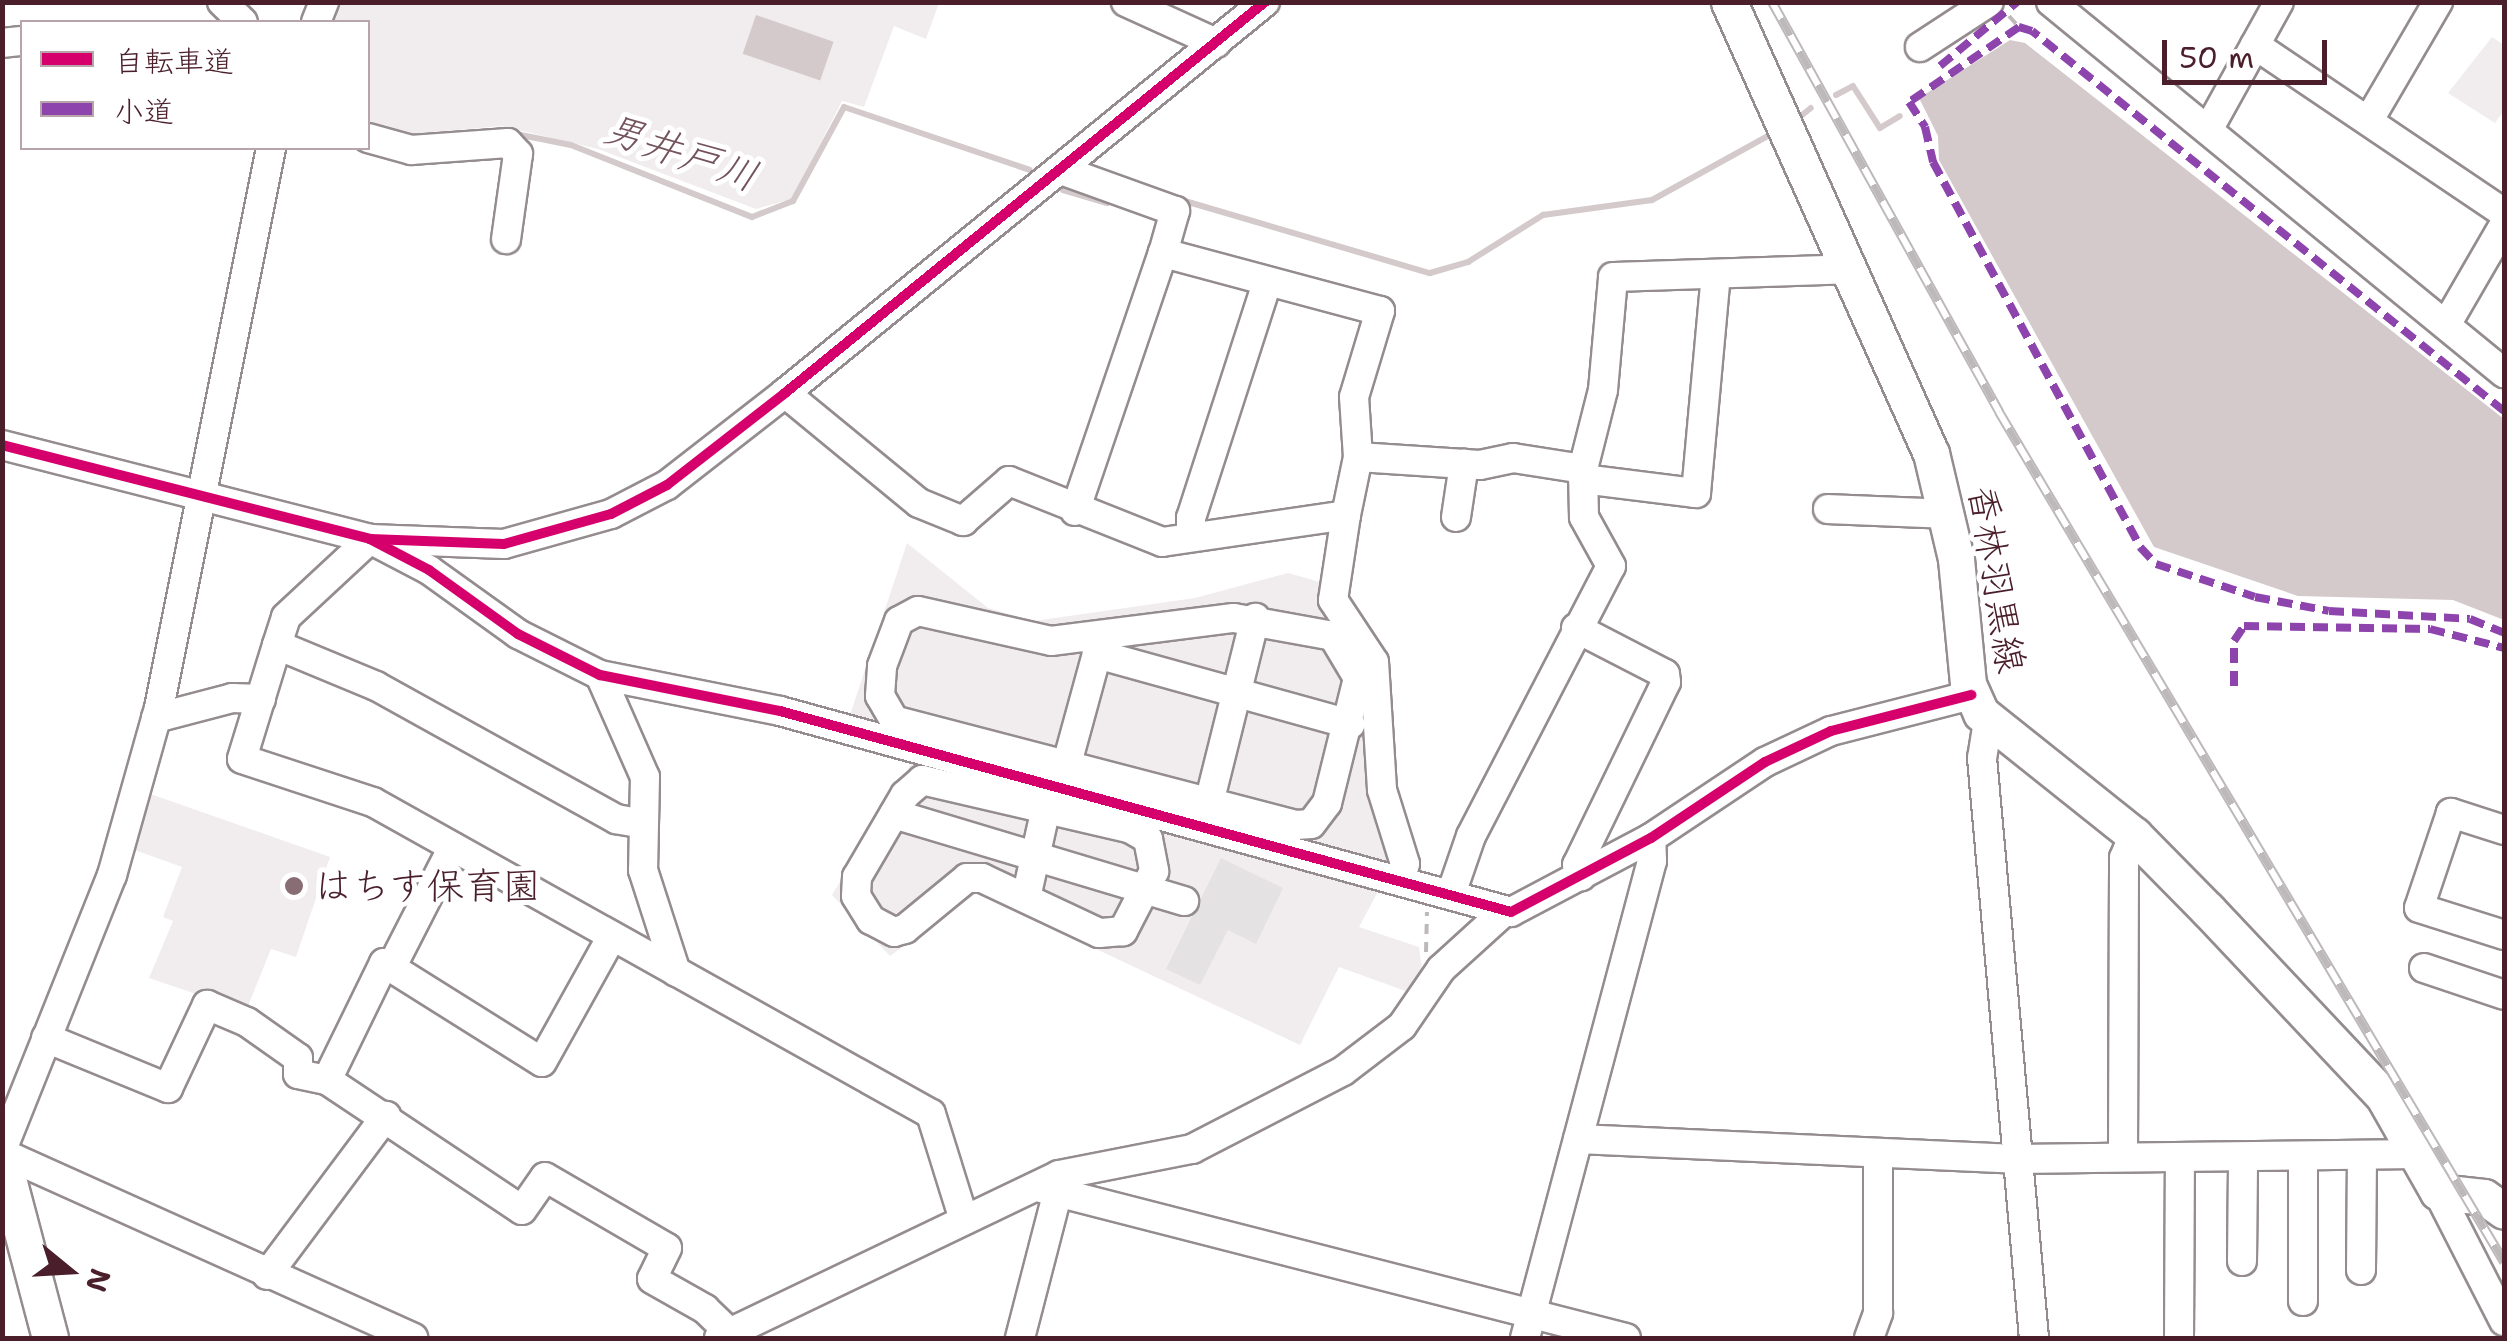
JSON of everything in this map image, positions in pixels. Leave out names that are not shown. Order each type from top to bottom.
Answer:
[{"type":"main road","name":"香林羽黒線","points":[[1730,2],[1920,422],[1948,514],[1980,708],[2134,835],[2384,1097],[2438,1192]]},
{"type":"main road","points":[[2,1153],[50,1338]]},
{"type":"main road","points":[[2438,1192],[2484,1198],[2504,1211]]},
{"type":"street","points":[[222,2],[241,20]]},
{"type":"street","points":[[1126,2],[1216,43]]},
{"type":"street","points":[[2,445],[370,539],[504,544],[611,514],[667,484],[785,394],[1265,2]]},
{"type":"street","points":[[2051,2],[2504,373]]},
{"type":"street","points":[[2369,120],[2438,2]]},
{"type":"street","points":[[2208,130],[2275,4]]},
{"type":"street","points":[[1920,47],[1998,7]]},
{"type":"street","points":[[2256,45],[2504,213]]},
{"type":"street","points":[[370,139],[411,150],[508,143],[518,154],[506,239]]},
{"type":"street","points":[[271,150],[204,498],[156,718],[112,874],[2,1153],[412,1338]]},
{"type":"street","points":[[1061,170],[1175,211],[1076,511]]},
{"type":"street","points":[[2446,326],[2504,225]]},
{"type":"street","points":[[1163,253],[1380,312],[1354,397],[1358,458],[1333,600],[1374,662],[1382,790],[1405,864],[1401,878]]},
{"type":"street","points":[[1442,896],[1611,566],[1584,517],[1583,474],[1603,390],[1613,277],[1849,269]]},
{"type":"street","points":[[1358,458],[1464,464],[1513,458],[1696,493],[1716,275]]},
{"type":"street","points":[[1191,536],[1191,518],[1267,283]]},
{"type":"street","points":[[785,394],[919,504],[964,521],[1009,482],[1162,542],[1346,515]]},
{"type":"street","points":[[1456,517],[1464,464]]},
{"type":"street","points":[[1828,509],[1948,514]]},
{"type":"street","points":[[370,539],[286,616],[242,759],[374,802],[931,1114],[964,1220]]},
{"type":"street","points":[[370,539],[429,570],[518,634],[600,675],[780,711],[1401,878],[1442,896],[1506,911]]},
{"type":"street","points":[[1096,646],[1256,618],[1333,636],[1345,648],[1358,678],[1350,724],[1327,803],[1310,824],[1209,803],[894,720],[880,696],[882,666],[899,621],[918,611],[1036,640],[1096,646],[1350,724]]},
{"type":"street","points":[[1209,803],[1256,618]]},
{"type":"street","points":[[1576,628],[1665,674],[1666,682],[1576,865],[1581,876]]},
{"type":"street","points":[[277,645],[376,686],[616,819],[644,824]]},
{"type":"street","points":[[1066,768],[1096,646]]},
{"type":"street","points":[[600,675],[645,776],[643,870],[676,972]]},
{"type":"street","points":[[156,718],[232,698],[260,698]]},
{"type":"street","points":[[1020,1338],[1048,1189],[1059,1174],[1192,1149],[1343,1071],[1402,1026],[1428,969],[1506,911],[1652,838],[1765,762],[1831,731],[1980,708],[2034,1338]]},
{"type":"street","points":[[922,780],[1128,828],[1148,840],[1156,860],[1123,930],[1112,935],[982,878],[967,878],[904,928],[884,929],[870,920],[854,887],[894,814],[922,780]]},
{"type":"street","points":[[1026,898],[1046,808]]},
{"type":"street","points":[[2504,830],[2451,813],[2419,908],[2504,936]]},
{"type":"street","points":[[894,814],[1184,900]]},
{"type":"street","points":[[2124,1156],[2124,858],[2134,835]]},
{"type":"street","points":[[1528,1326],[1652,861],[1652,838]]},
{"type":"street","points":[[391,968],[453,847]]},
{"type":"street","points":[[327,1080],[384,964],[542,1062],[612,936]]},
{"type":"street","points":[[2424,968],[2504,996]]},
{"type":"street","points":[[46,1038],[168,1088],[207,1005],[247,1022],[298,1058],[298,1074],[327,1080],[522,1210],[545,1177],[667,1248],[652,1279],[724,1336],[964,1220],[1048,1189],[1528,1326],[1626,1338]]},
{"type":"street","points":[[266,1275],[386,1116]]},
{"type":"street","points":[[1578,1139],[2016,1159],[2417,1154]]},
{"type":"street","points":[[1869,1338],[1878,1313],[1878,1153]]},
{"type":"street","points":[[2179,1338],[2180,1157]]},
{"type":"street","points":[[2242,1262],[2243,1157]]},
{"type":"street","points":[[2303,1157],[2304,1301]]},
{"type":"street","points":[[2361,1270],[2362,1157]]},
{"type":"street","points":[[2438,1192],[2504,1321]]},
{"type":"path","points":[[1998,7],[2019,27]]},
{"type":"path","points":[[1428,969],[1423,924],[1442,896]]},
{"type":"shaded area","points":[[339,2],[939,3],[926,39],[894,26],[864,107],[842,101],[792,199],[756,209],[598,149],[502,126],[412,134],[370,125],[370,20],[332,20]]},
{"type":"shaded area","points":[[756,15],[834,42],[820,80],[743,54]]},
{"type":"shaded area","points":[[2492,37],[2504,45],[2504,111],[2495,123],[2448,93]]},
{"type":"shaded area","points":[[2010,40],[2025,43],[2504,419],[2504,620],[2453,600],[2298,596],[2154,547],[1939,160],[1938,136],[1919,98]]},
{"type":"shaded area","points":[[907,543],[988,608],[1034,621],[1195,598],[1288,573],[1327,584],[1354,633],[1396,858],[1359,927],[1419,947],[1423,979],[1414,994],[1339,967],[1300,1045],[977,893],[890,956],[832,895],[912,763],[1167,828],[848,721]]},
{"type":"shaded area","points":[[145,792],[330,857],[296,957],[271,949],[246,1011],[149,978],[173,921],[163,917],[182,867],[129,848]]},
{"type":"building","points":[[1221,858],[1283,888],[1256,944],[1228,930],[1200,985],[1166,969]]},
{"type":"waterway","name":"男井戸川","points":[[1836,95],[1853,86],[1880,128],[1900,116]]},
{"type":"waterway","name":"男井戸川","points":[[511,133],[571,145],[752,217],[793,201],[844,107],[1030,170]]},
{"type":"waterway","name":"男井戸川","points":[[1796,120],[1811,108]]},
{"type":"waterway","name":"男井戸川","points":[[1178,199],[1430,273],[1468,262],[1543,215],[1652,200],[1768,136]]},
{"type":"waterway","name":"男井戸川","points":[[1063,190],[1107,203]]},
{"type":"railway","points":[[1772,2],[1999,412],[2504,1262]]},
{"type":"marked path","points":[[1940,66],[2017,2]]},
{"type":"marked path","points":[[2504,411],[2032,31],[2019,27],[1909,102],[1925,127],[1933,162],[2140,547],[2156,564],[2255,597],[2329,611],[2470,619],[2504,633]]},
{"type":"marked path","points":[[2234,686],[2234,641],[2244,626],[2430,629],[2504,648]]},
{"type":"cycle path","points":[[2,445],[370,539],[504,544],[611,514],[667,485],[785,393],[1265,2]]},
{"type":"cycle path","points":[[370,539],[429,570],[518,634],[600,675],[780,711],[1511,912],[1651,838],[1765,762],[1831,731],[1971,695]]},
{"type":"place","name":"はちす保育園","points":[[294,886]]}]
